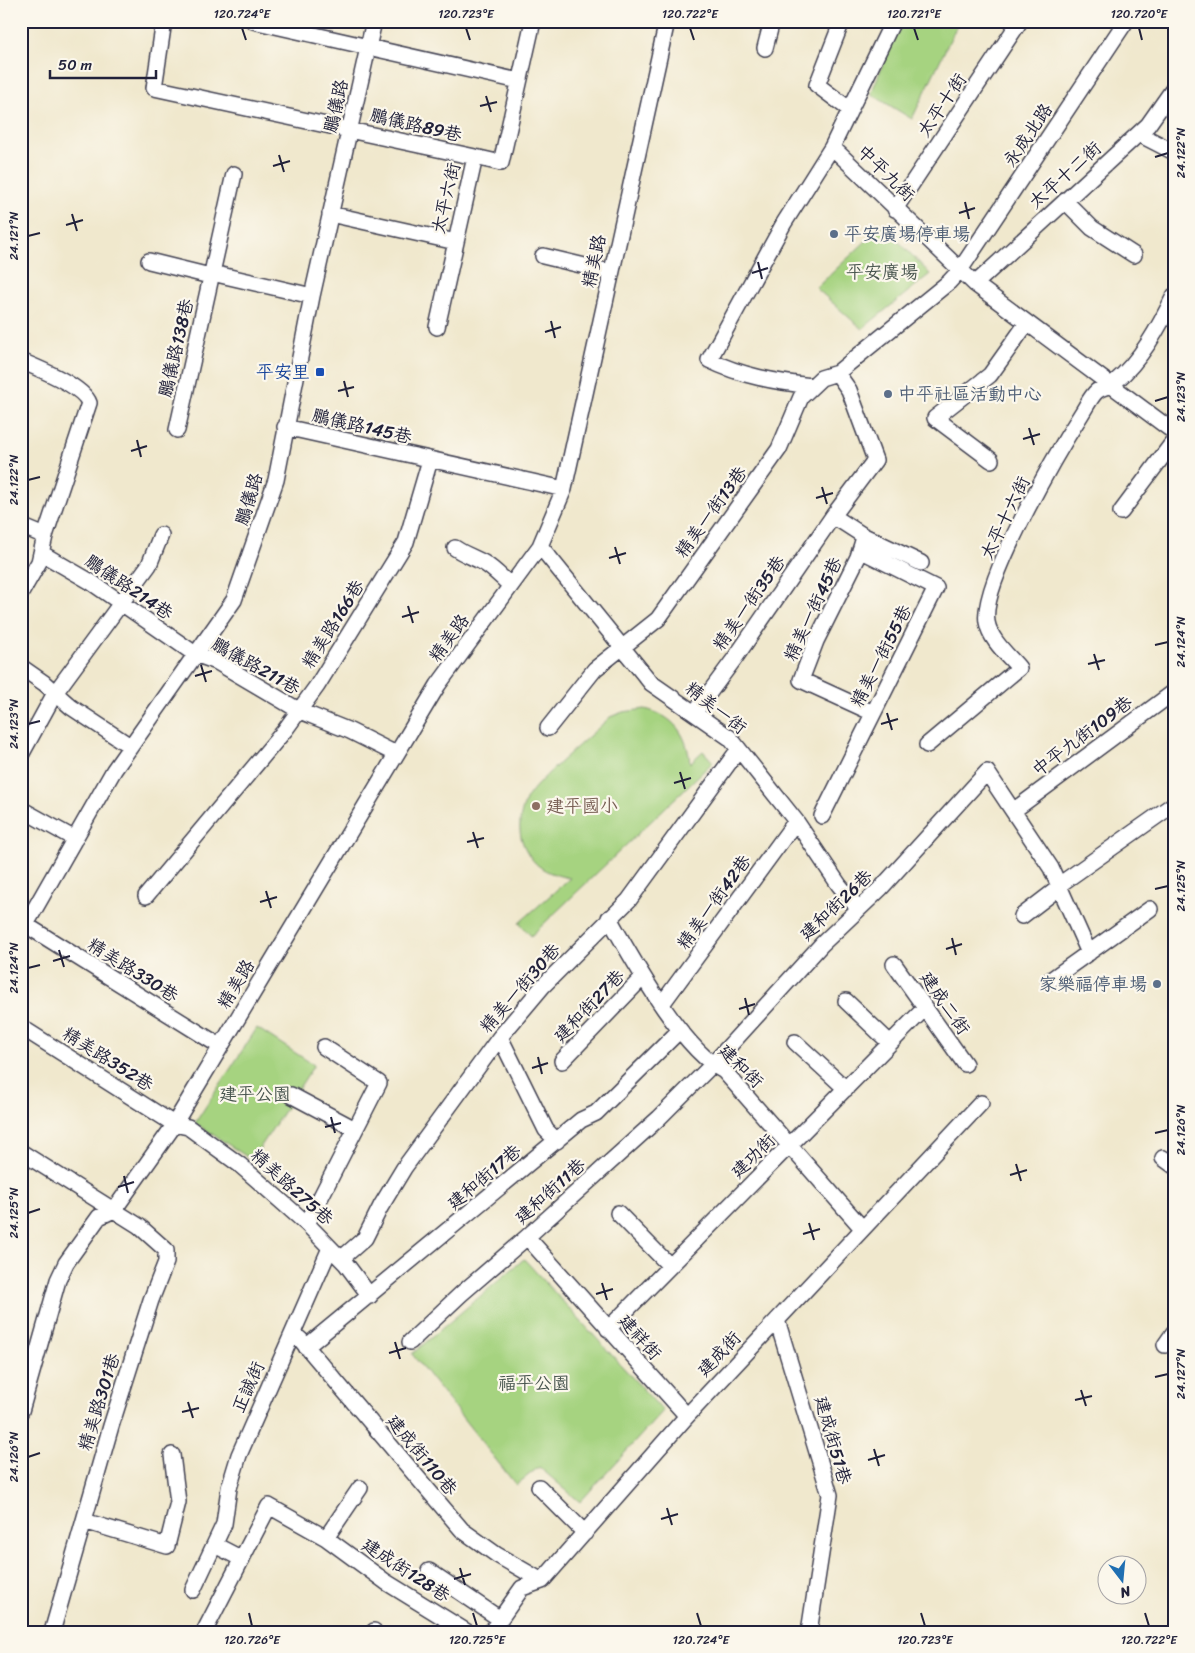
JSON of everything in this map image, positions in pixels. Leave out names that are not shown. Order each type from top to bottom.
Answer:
[{"type":"street","name":"鵬儀路89巷","points":[[164,21],[154,88],[475,157]]},
{"type":"street","points":[[253,21],[519,81]]},
{"type":"street","name":"鵬儀路","points":[[24,929],[130,746],[234,600],[276,480],[312,296],[374,21]]},
{"type":"street","name":"太平六街","points":[[436,327],[475,157],[501,163],[533,21]]},
{"type":"street","name":"精美路","points":[[21,1411],[58,1280],[66,1263],[99,1217],[114,1210],[174,1124],[438,685],[540,546],[564,489],[610,272],[667,21]]},
{"type":"street","points":[[765,48],[772,21]]},
{"type":"street","points":[[842,21],[817,85],[849,109]]},
{"type":"street","name":"中平九街","points":[[812,386],[778,382],[724,368],[709,360],[784,223],[832,147],[893,21]]},
{"type":"street","name":"太平十街","points":[[895,209],[1020,21]]},
{"type":"street","name":"永成北路","points":[[837,373],[949,282],[960,270],[1126,21]]},
{"type":"street","name":"太平十二街","points":[[975,284],[1139,134],[1148,125],[1174,88]]},
{"type":"street","points":[[1139,134],[1174,152]]},
{"type":"street","name":"中平九街","points":[[832,147],[975,284],[1174,432]]},
{"type":"street","name":"鵬儀路138巷","points":[[177,430],[234,174]]},
{"type":"street","points":[[1064,201],[1092,228],[1134,255]]},
{"type":"street","points":[[330,214],[456,242]]},
{"type":"street","points":[[543,256],[610,272]]},
{"type":"street","points":[[149,261],[206,275],[212,273],[312,296]]},
{"type":"street","name":"太平十六街","points":[[926,745],[1019,668],[991,635],[986,619],[989,599],[1009,544],[1069,434],[1097,391],[1112,385],[1127,372],[1158,329],[1174,296]]},
{"type":"street","points":[[992,460],[935,418],[990,375],[1027,324]]},
{"type":"street","points":[[21,361],[76,388],[87,397],[90,403],[38,562],[21,592]]},
{"type":"street","name":"精美一街13巷","points":[[548,728],[595,669],[658,619],[779,449],[801,397],[821,378],[837,373]]},
{"type":"street","name":"精美一街35巷","points":[[695,712],[735,658],[833,516],[875,460],[849,390],[837,373]]},
{"type":"street","name":"鵬儀路145巷","points":[[285,427],[430,460]]},
{"type":"street","points":[[1122,512],[1174,441]]},
{"type":"street","points":[[430,460],[564,489]]},
{"type":"street","name":"精美路166巷","points":[[146,896],[300,712],[406,542],[430,460]]},
{"type":"street","points":[[833,516],[862,543],[921,563]]},
{"type":"street","points":[[21,526],[45,536]]},
{"type":"street","points":[[21,755],[55,692],[149,565],[161,535]]},
{"type":"street","name":"精美一街45巷","points":[[862,543],[816,641],[801,680],[873,713]]},
{"type":"street","name":"精美一街55巷","points":[[822,816],[936,588],[862,543]]},
{"type":"street","name":"精美一街","points":[[540,546],[651,683],[730,738],[796,821],[839,885],[858,908]]},
{"type":"street","points":[[455,548],[467,557],[477,559],[487,565],[510,585]]},
{"type":"street","name":"鵬儀路214巷","points":[[41,552],[91,582],[194,654]]},
{"type":"street","name":"鵬儀路211巷","points":[[194,654],[217,662],[300,712],[350,731],[396,754]]},
{"type":"street","points":[[21,667],[55,692],[71,707],[130,746]]},
{"type":"street","name":"中平九街109巷","points":[[1013,811],[1174,692]]},
{"type":"street","name":"精美一街30巷","points":[[341,1259],[365,1238],[404,1168],[500,1037],[543,986],[629,900],[739,749]]},
{"type":"street","name":"建和街26巷","points":[[712,1065],[756,1014],[858,908],[881,888],[987,772],[1013,811]]},
{"type":"street","points":[[1022,916],[1056,890],[1059,885],[1174,804]]},
{"type":"street","points":[[21,809],[75,839]]},
{"type":"street","points":[[1013,811],[1042,851],[1089,953]]},
{"type":"street","name":"精美一街42巷","points":[[662,1004],[796,821]]},
{"type":"street","points":[[1049,981],[1150,909]]},
{"type":"street","name":"建和街","points":[[609,918],[643,977],[680,1030],[712,1065],[724,1071],[862,1228]]},
{"type":"street","name":"精美路330巷","points":[[24,929],[220,1046]]},
{"type":"street","name":"建成二街","points":[[894,964],[965,1064]]},
{"type":"street","name":"建和街27巷","points":[[562,1061],[643,977]]},
{"type":"street","points":[[846,1001],[890,1043]]},
{"type":"street","name":"建功街","points":[[608,1329],[925,1008]]},
{"type":"street","name":"精美路352巷","points":[[21,1027],[174,1124]]},
{"type":"street","name":"建和街17巷","points":[[306,1346],[370,1296],[581,1120],[596,1113],[680,1030]]},
{"type":"street","points":[[500,1037],[546,1130],[557,1141]]},
{"type":"street","points":[[795,1042],[846,1089]]},
{"type":"street","points":[[307,1224],[380,1083],[324,1047]]},
{"type":"street","name":"建和街11巷","points":[[410,1342],[460,1294],[527,1237],[659,1118],[712,1065]]},
{"type":"street","points":[[291,1095],[355,1129]]},
{"type":"street","name":"建成街","points":[[491,1632],[522,1588],[542,1581],[686,1416],[981,1103]]},
{"type":"street","name":"精美路275巷","points":[[174,1124],[188,1127],[240,1165],[307,1224],[341,1259],[370,1296]]},
{"type":"street","points":[[21,1152],[114,1210]]},
{"type":"street","name":"精美路301巷","points":[[52,1632],[133,1356],[166,1262],[166,1250],[139,1226],[114,1210]]},
{"type":"street","points":[[618,1213],[670,1266]]},
{"type":"street","name":"建祥街","points":[[527,1237],[686,1416]]},
{"type":"street","name":"正誠街","points":[[193,1590],[224,1524],[229,1488],[239,1455],[330,1248]]},
{"type":"street","name":"建成街51巷","points":[[777,1320],[830,1495],[809,1632]]},
{"type":"street","name":"建成街110巷","points":[[293,1330],[462,1530],[542,1581]]},
{"type":"street","points":[[1165,1345],[1174,1332]]},
{"type":"street","points":[[84,1521],[167,1546],[178,1502],[172,1455]]},
{"type":"street","points":[[539,1487],[585,1533]]},
{"type":"street","points":[[326,1538],[360,1488]]},
{"type":"street","name":"建成街128巷","points":[[242,1559],[269,1506],[326,1538],[386,1582],[467,1632]]},
{"type":"street","points":[[204,1632],[242,1559],[215,1544]]},
{"type":"street","points":[[429,1572],[500,1619]]},
{"type":"green space","points":[[900,21],[959,21],[912,119],[871,94]]},
{"type":"green space","name":"平安廣場","points":[[883,225],[930,274],[862,329],[816,288]]},
{"type":"green space","points":[[645,709],[664,716],[677,728],[686,743],[690,763],[703,751],[713,762],[531,936],[519,923],[570,878],[543,869],[533,861],[525,848],[522,842],[520,824],[526,800],[552,770],[610,717],[623,712]]},
{"type":"green space","name":"建平公園","points":[[257,1028],[314,1065],[252,1160],[195,1123]]},
{"type":"green space","name":"福平公園","points":[[524,1259],[663,1411],[580,1502],[539,1467],[516,1485],[412,1354]]},
{"type":"place","name":"平安廣場停車場","points":[[834,234]]},
{"type":"place","name":"平安里","points":[[320,372]]},
{"type":"place","name":"中平社區活動中心","points":[[888,394]]},
{"type":"place","name":"建平國小","points":[[536,806]]},
{"type":"place","name":"家樂福停車場","points":[[1157,984]]}]
